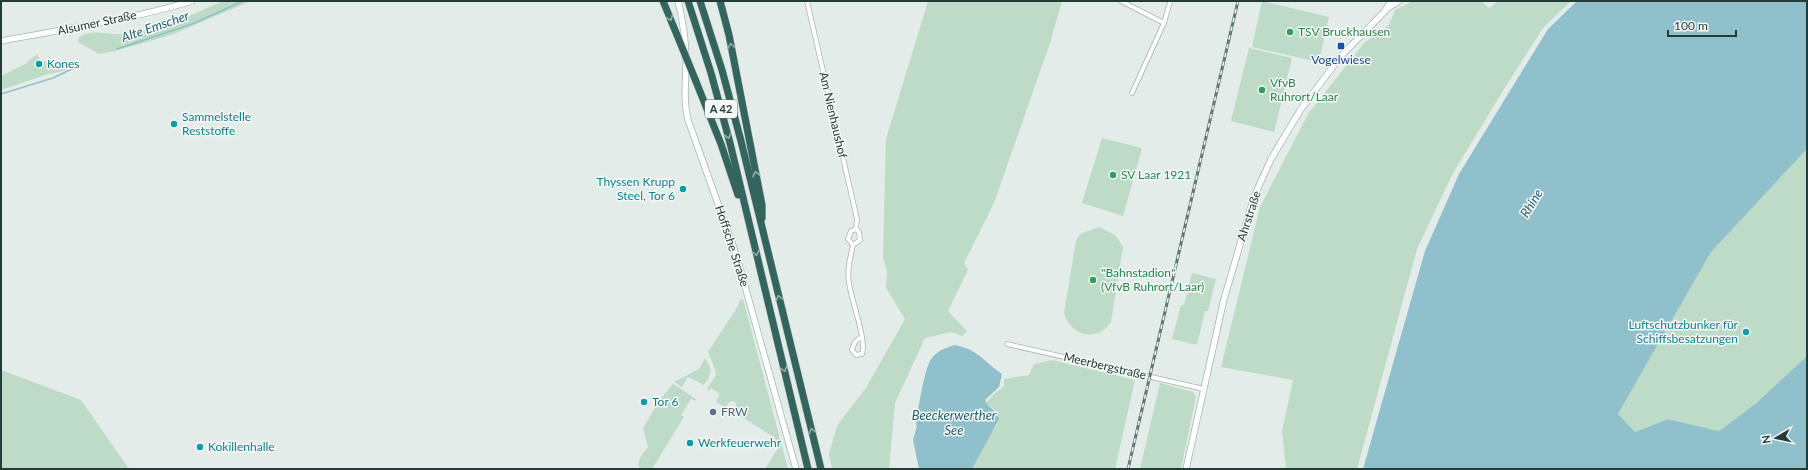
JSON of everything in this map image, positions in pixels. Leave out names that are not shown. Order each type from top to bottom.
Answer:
[{"type":"highway","points":[[664,1],[747,216]]},
{"type":"highway","name":"A 42","points":[[700,1],[726,84],[821,469]]},
{"type":"highway","points":[[720,1],[729,35],[762,205],[762,226]]},
{"type":"highway","name":"A 42","points":[[688,3],[717,95],[808,469]]},
{"type":"street","name":"Alsumer Straße","points":[[1,41],[93,25],[192,1]]},
{"type":"street","name":"Hoffsche Straße","points":[[677,1],[683,22],[686,63],[684,101],[688,120],[736,254],[796,469]]},
{"type":"street","name":"Am Nienhaushof","points":[[807,1],[857,219],[856,229],[859,232],[860,240],[853,245],[848,270],[849,282],[862,337]]},
{"type":"street","points":[[1121,1],[1164,23]]},
{"type":"street","name":"Ahrstraße","points":[[1186,469],[1224,299],[1254,198],[1272,159],[1301,109],[1341,56],[1385,11],[1391,1]]},
{"type":"street","points":[[1385,11],[1399,1]]},
{"type":"street","points":[[1132,93],[1164,23],[1170,2]]},
{"type":"street","name":"Am Nienhaushof","points":[[853,245],[849,242],[849,235],[851,231],[856,229]]},
{"type":"street","name":"Meerbergstraße","points":[[1007,344],[1204,389]]},
{"type":"green space","points":[[223,1],[251,1],[171,35],[115,51],[99,54],[78,42],[79,37],[90,33],[124,34],[149,30],[175,22]]},
{"type":"green space","points":[[928,1],[1062,1],[1050,43],[994,203],[964,263],[968,270],[948,311],[967,331],[962,336],[952,332],[925,338],[895,403],[889,469],[832,469],[829,453],[838,424],[866,388],[905,319],[886,288],[887,272],[883,257],[886,139]]},
{"type":"green space","name":"TSV Bruckhausen","points":[[1262,1],[1329,17],[1319,62],[1252,47]]},
{"type":"green space","points":[[1413,1],[1481,1],[1489,8],[1498,1],[1571,1],[1543,28],[1506,86],[1453,173],[1417,249],[1357,469],[1286,469],[1282,431],[1293,380],[1221,367],[1260,207],[1308,114],[1364,43],[1389,25],[1395,10]]},
{"type":"green space","name":"VfvB Ruhrort/Laar","points":[[1249,48],[1292,58],[1274,132],[1231,121]]},
{"type":"green space","points":[[37,54],[40,60],[68,68],[67,70],[45,75],[1,90],[1,76],[25,64]]},
{"type":"green space","name":"SV Laar 1921","points":[[1102,138],[1142,148],[1123,216],[1082,203]]},
{"type":"green space","points":[[1807,149],[1807,356],[1755,404],[1719,431],[1668,419],[1635,432],[1618,414],[1711,252]]},
{"type":"green space","name":"\"Bahnstadion\" (VfvB Ruhrort/Laar)","points":[[1099,227],[1115,235],[1123,247],[1111,322],[1099,333],[1084,334],[1072,327],[1067,321],[1064,313],[1076,241],[1080,234]]},
{"type":"green space","points":[[1192,273],[1216,279],[1208,311],[1205,311],[1197,345],[1172,339],[1181,305],[1184,305]]},
{"type":"green space","points":[[740,299],[743,299],[788,469],[765,469],[778,448],[774,445],[775,438],[734,412],[736,403],[733,401],[729,402],[722,413],[720,411],[723,406],[716,402],[720,394],[711,388],[709,391],[707,389],[716,375],[708,352],[738,306]]},
{"type":"green space","points":[[705,358],[710,369],[710,375],[704,385],[688,377],[682,387],[674,382],[699,369]]},
{"type":"green space","points":[[1052,360],[1135,380],[1115,469],[972,469],[987,438],[997,425],[997,412],[986,403],[1004,386],[1004,379],[1029,375],[1034,364]]},
{"type":"green space","points":[[1,370],[81,400],[129,469],[1,469]]},
{"type":"green space","points":[[1160,383],[1193,392],[1196,396],[1181,469],[1140,469]]},
{"type":"green space","points":[[673,384],[696,399],[695,401],[691,399],[681,415],[684,417],[652,469],[640,469],[638,463],[639,460],[648,447],[643,428],[659,401]]},
{"type":"water","name":"Rhine","points":[[1577,1],[1807,1],[1807,149],[1711,252],[1618,414],[1635,432],[1668,419],[1719,431],[1755,404],[1807,356],[1807,469],[1363,469],[1425,251],[1459,174],[1548,29]]},
{"type":"water","name":"Beeckerwerther See","points":[[955,345],[975,353],[1002,374],[999,387],[985,400],[999,419],[972,469],[919,469],[913,440],[917,426],[918,411],[926,371],[931,359],[936,353]]},
{"type":"waterway","name":"Alte Emscher","points":[[117,49],[192,24],[243,1]]},
{"type":"waterway","name":"Alte Emscher","points":[[1,94],[53,78],[74,68]]},
{"type":"railway","points":[[1128,469],[1238,1]]},
{"type":"place","name":"TSV Bruckhausen","points":[[1290,32]]},
{"type":"place","name":"Vogelwiese","points":[[1341,46]]},
{"type":"place","name":"Kones","points":[[39,64]]},
{"type":"place","name":"VfvB Ruhrort/Laar","points":[[1262,90]]},
{"type":"place","name":"Sammelstelle Reststoffe","points":[[174,124]]},
{"type":"place","name":"SV Laar 1921","points":[[1113,175]]},
{"type":"place","name":"Thyssen Krupp Steel, Tor 6","points":[[683,189]]},
{"type":"place","name":"\"Bahnstadion\" (VfvB Ruhrort/Laar)","points":[[1093,280]]},
{"type":"place","name":"Luftschutzbunker für Schiffsbesatzungen","points":[[1746,332]]},
{"type":"place","name":"Tor 6","points":[[644,402]]},
{"type":"place","name":"FRW","points":[[713,412]]},
{"type":"place","name":"Werkfeuerwehr","points":[[690,443]]},
{"type":"place","name":"Kokillenhalle","points":[[200,447]]}]
